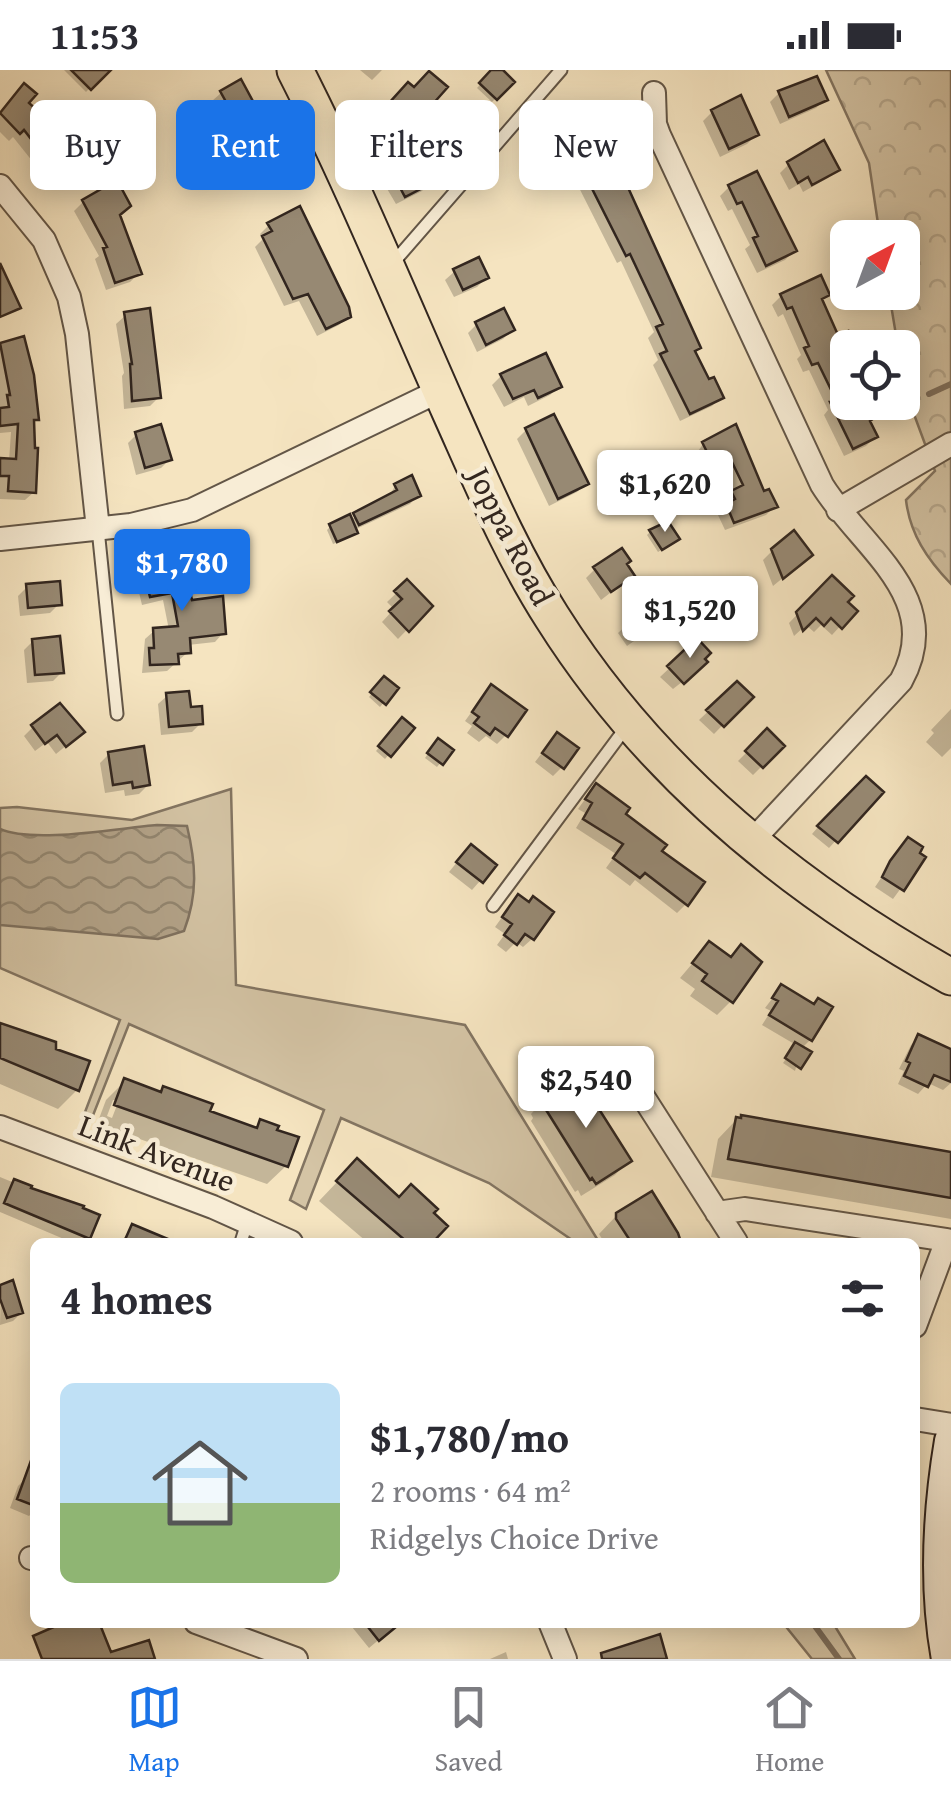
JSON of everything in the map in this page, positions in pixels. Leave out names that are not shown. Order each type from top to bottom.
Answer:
[{"type":"main road","name":"Joppa Road","points":[[296,70],[524,570],[564,635],[630,722],[683,780],[752,842],[844,912],[951,977]]},
{"type":"main road","points":[[948,1659],[940,1526],[951,1441]]},
{"type":"street","points":[[654,93],[655,124],[809,459],[838,510],[903,588],[912,614],[914,650],[890,694],[752,842]]},
{"type":"street","points":[[0,186],[44,240],[69,296],[77,334],[98,529]]},
{"type":"street","points":[[0,538],[162,520],[192,510],[441,390]]},
{"type":"street","points":[[838,510],[951,444]]},
{"type":"street","points":[[642,1095],[733,1238]]},
{"type":"street","name":"Link Avenue","points":[[0,1127],[244,1233],[270,1238]]},
{"type":"street","points":[[717,1213],[745,1209],[947,1240],[920,1313]]},
{"type":"street","points":[[920,1421],[951,1425]]},
{"type":"street","points":[[205,1628],[233,1648],[296,1659]]},
{"type":"street","points":[[552,1628],[564,1659]]},
{"type":"lane","points":[[387,269],[561,70]]},
{"type":"lane","points":[[98,529],[117,714]]},
{"type":"lane","points":[[492,906],[630,722]]},
{"type":"green space","points":[[826,70],[951,70],[951,584],[921,545],[906,500],[935,471],[916,420],[920,420],[920,330],[895,330],[892,310],[920,310],[920,220],[877,220],[869,163]]},
{"type":"green space","points":[[231,789],[236,985],[465,1025],[597,1238],[569,1238],[489,1183],[341,1118],[306,1209],[290,1200],[324,1110],[129,1024],[90,1123],[82,1120],[120,1020],[0,968],[0,808],[132,820]]},
{"type":"green space","points":[[787,1628],[836,1628],[855,1659],[812,1659]]},
{"type":"water","points":[[157,825],[187,826],[194,879],[184,931],[158,939],[0,925],[0,829],[54,835]]},
{"type":"building","points":[[71,70],[111,70],[91,90]]},
{"type":"building","points":[[491,70],[503,70],[515,82],[497,100],[479,83]]},
{"type":"building","points":[[429,71],[448,87],[436,100],[392,100],[408,82],[414,87]]},
{"type":"building","points":[[817,76],[828,100],[789,117],[778,91]]},
{"type":"building","points":[[241,79],[252,100],[225,100],[220,91]]},
{"type":"building","points":[[24,83],[37,94],[29,103],[30,138],[24,130],[20,134],[0,113]]},
{"type":"building","points":[[741,95],[759,135],[729,149],[711,110]]},
{"type":"building","points":[[824,140],[840,170],[812,185],[808,177],[798,183],[787,162]]},
{"type":"building","points":[[757,171],[797,251],[766,266],[753,238],[758,236],[742,202],[737,204],[728,185]]},
{"type":"building","points":[[100,190],[122,190],[131,206],[120,215],[142,274],[115,283],[103,248],[107,247],[82,200]]},
{"type":"building","points":[[593,190],[629,190],[701,348],[695,351],[724,398],[690,414],[660,354],[667,351],[656,327],[663,324],[630,254],[626,256]]},
{"type":"building","points":[[300,206],[349,307],[351,317],[326,329],[308,294],[293,299],[262,236],[272,231],[267,223]]},
{"type":"building","points":[[479,257],[489,278],[463,290],[453,269]]},
{"type":"building","points":[[0,263],[21,308],[0,317]]},
{"type":"building","points":[[821,275],[830,295],[822,299],[836,330],[830,330],[830,388],[818,363],[812,365],[804,348],[809,346],[792,307],[787,309],[780,294]]},
{"type":"building","points":[[150,308],[161,398],[132,401],[132,364],[124,312]]},
{"type":"building","points":[[504,308],[515,330],[486,345],[475,322]]},
{"type":"building","points":[[24,336],[39,420],[34,420],[38,448],[36,493],[8,491],[9,476],[0,476],[0,458],[16,459],[18,424],[0,426],[0,408],[9,407],[10,395],[0,343]]},
{"type":"building","points":[[546,353],[562,387],[538,398],[534,390],[513,399],[500,374]]},
{"type":"building","points":[[554,414],[589,484],[558,499],[525,428]]},
{"type":"building","points":[[839,420],[871,420],[878,437],[853,449]]},
{"type":"building","points":[[161,424],[172,460],[145,468],[135,432]]},
{"type":"building","points":[[736,424],[764,491],[769,489],[778,507],[734,523],[726,504],[735,499],[731,491],[743,485],[729,456],[704,471],[696,455],[706,450],[702,442]]},
{"type":"building","points":[[412,475],[421,496],[359,525],[353,513],[397,490],[394,484]]},
{"type":"building","points":[[350,514],[358,533],[337,542],[329,524]]},
{"type":"building","points":[[668,521],[680,539],[662,550],[649,530]]},
{"type":"building","points":[[794,530],[813,555],[783,579],[771,549]]},
{"type":"building","points":[[622,548],[635,576],[611,592],[593,567]]},
{"type":"building","points":[[183,562],[192,600],[223,596],[226,634],[190,638],[191,653],[178,654],[179,664],[150,665],[153,628],[178,626],[172,593],[150,597],[143,569]]},
{"type":"building","points":[[832,575],[854,596],[848,602],[858,611],[842,629],[831,618],[824,626],[816,618],[803,631],[796,612]]},
{"type":"building","points":[[407,579],[433,606],[409,632],[389,611],[402,599],[394,591]]},
{"type":"building","points":[[60,581],[62,605],[28,608],[26,584]]},
{"type":"building","points":[[696,592],[707,606],[688,620],[677,607]]},
{"type":"building","points":[[655,597],[670,616],[637,639],[625,622]]},
{"type":"building","points":[[60,636],[64,673],[35,675],[32,639]]},
{"type":"building","points":[[697,638],[711,653],[705,659],[708,662],[684,684],[667,666]]},
{"type":"building","points":[[384,676],[399,688],[386,705],[370,692]]},
{"type":"building","points":[[737,681],[754,697],[724,727],[706,710]]},
{"type":"building","points":[[491,684],[527,710],[508,737],[495,728],[490,735],[474,723],[479,717],[472,712]]},
{"type":"building","points":[[189,691],[191,707],[202,706],[203,724],[169,727],[166,693]]},
{"type":"building","points":[[60,703],[85,732],[66,747],[57,735],[45,744],[31,725]]},
{"type":"building","points":[[402,717],[415,728],[391,757],[378,746]]},
{"type":"building","points":[[767,728],[785,746],[763,768],[745,751]]},
{"type":"building","points":[[557,732],[579,748],[564,769],[542,753]]},
{"type":"building","points":[[438,738],[454,750],[443,765],[427,753]]},
{"type":"building","points":[[144,746],[150,785],[113,785],[108,752]]},
{"type":"building","points":[[866,776],[884,792],[838,843],[817,826]]},
{"type":"building","points":[[596,783],[630,808],[626,814],[667,845],[662,851],[705,882],[688,906],[645,873],[640,878],[613,858],[623,844],[583,819],[592,803],[585,799]]},
{"type":"building","points":[[908,837],[923,847],[920,853],[926,857],[904,891],[882,877]]},
{"type":"building","points":[[471,844],[497,865],[483,883],[456,862]]},
{"type":"building","points":[[518,894],[529,902],[533,896],[554,912],[534,940],[525,934],[517,945],[504,935],[512,924],[502,917]]},
{"type":"building","points":[[709,941],[731,957],[741,944],[762,962],[733,1003],[702,981],[707,974],[692,963]]},
{"type":"building","points":[[781,984],[814,1004],[818,998],[833,1007],[812,1041],[769,1015],[778,1001],[772,998]]},
{"type":"building","points":[[0,1023],[56,1042],[56,1049],[90,1061],[79,1091],[0,1058]]},
{"type":"building","points":[[918,1034],[951,1049],[951,1082],[934,1075],[928,1087],[904,1076]]},
{"type":"building","points":[[795,1042],[812,1052],[801,1069],[785,1058]]},
{"type":"building","points":[[578,1076],[632,1161],[596,1184],[543,1105],[543,1098]]},
{"type":"building","points":[[124,1078],[161,1092],[163,1086],[213,1104],[210,1111],[257,1128],[260,1119],[279,1126],[277,1130],[299,1137],[288,1167],[114,1105]]},
{"type":"building","points":[[736,1117],[951,1152],[951,1198],[728,1159]]},
{"type":"building","points":[[357,1158],[399,1197],[411,1184],[438,1209],[434,1213],[448,1226],[437,1238],[402,1238],[336,1181]]},
{"type":"building","points":[[14,1179],[100,1215],[88,1238],[4,1203]]},
{"type":"building","points":[[652,1191],[680,1238],[628,1238],[616,1213]]},
{"type":"building","points":[[132,1224],[165,1238],[126,1238]]},
{"type":"building","points":[[13,1280],[23,1313],[7,1318],[0,1285]]},
{"type":"building","points":[[30,1463],[30,1504],[17,1499]]},
{"type":"building","points":[[51,1628],[101,1628],[111,1652],[149,1640],[155,1659],[42,1659],[33,1636]]},
{"type":"building","points":[[369,1628],[395,1628],[379,1641]]},
{"type":"building","points":[[660,1634],[667,1659],[602,1659],[601,1653]]},
{"type":"waterway","points":[[929,394],[951,384]]},
{"type":"waterway","points":[[816,1628],[839,1659]]}]
